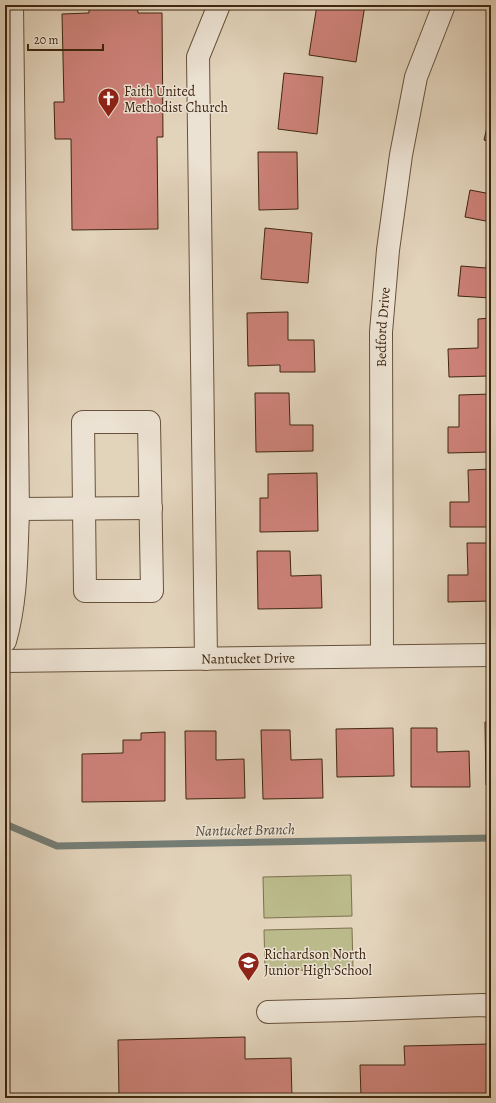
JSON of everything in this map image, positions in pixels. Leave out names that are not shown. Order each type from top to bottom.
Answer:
[{"type":"street","points":[[5,641],[9,627],[15,590],[17,509],[11,422],[10,150],[12,5]]},
{"type":"street","points":[[206,659],[198,57],[219,5]]},
{"type":"street","name":"Bedford Drive","points":[[382,656],[381,332],[388,250],[401,155],[416,77],[444,5]]},
{"type":"street","points":[[83,422],[149,422],[151,508],[152,591],[84,591],[83,422]]},
{"type":"street","points":[[17,509],[151,508]]},
{"type":"street","name":"Nantucket Drive","points":[[5,661],[491,655]]},
{"type":"street","points":[[268,1012],[482,1004],[491,1006]]},
{"type":"shaded area","points":[[351,875],[352,916],[264,918],[263,877]]},
{"type":"shaded area","points":[[352,928],[353,969],[265,971],[264,930]]},
{"type":"building","name":"Faith United Methodist Church","points":[[89,5],[137,5],[138,13],[162,13],[163,137],[157,137],[158,229],[72,230],[71,139],[55,139],[54,102],[64,102],[62,14],[89,13]]},
{"type":"building","points":[[317,5],[365,5],[356,62],[309,55]]},
{"type":"building","points":[[284,73],[323,77],[317,134],[278,129]]},
{"type":"building","points":[[491,115],[491,142],[484,140]]},
{"type":"building","points":[[258,152],[297,152],[298,209],[259,210]]},
{"type":"building","points":[[470,190],[491,194],[491,222],[465,217]]},
{"type":"building","points":[[265,228],[312,233],[308,283],[261,279]]},
{"type":"building","points":[[488,241],[491,241],[491,298],[458,296],[461,266],[486,268]]},
{"type":"building","points":[[288,312],[288,340],[314,340],[315,372],[280,372],[280,365],[248,366],[247,313]]},
{"type":"building","points":[[491,318],[491,376],[449,377],[448,349],[478,348],[478,319]]},
{"type":"building","points":[[255,393],[289,393],[290,425],[313,425],[313,451],[256,452]]},
{"type":"building","points":[[491,394],[491,452],[448,453],[448,427],[459,427],[459,395]]},
{"type":"building","points":[[491,469],[491,527],[450,527],[450,502],[469,502],[468,470]]},
{"type":"building","points":[[317,473],[318,531],[260,532],[260,498],[268,498],[268,474]]},
{"type":"building","points":[[467,543],[491,543],[491,601],[448,602],[448,575],[468,575]]},
{"type":"building","points":[[257,551],[290,551],[291,576],[321,575],[322,608],[258,609]]},
{"type":"building","points":[[485,722],[491,722],[491,785],[486,785]]},
{"type":"building","points":[[393,728],[394,776],[337,777],[336,729]]},
{"type":"building","points":[[411,728],[437,728],[437,752],[469,751],[470,787],[411,787]]},
{"type":"building","points":[[261,730],[290,730],[291,760],[322,759],[323,798],[263,799]]},
{"type":"building","points":[[185,731],[216,731],[216,760],[244,759],[245,798],[186,799]]},
{"type":"building","points":[[165,732],[165,801],[82,802],[82,754],[123,753],[123,740],[141,740],[141,733]]},
{"type":"building","points":[[245,1037],[245,1059],[291,1058],[292,1098],[119,1098],[118,1040]]},
{"type":"building","points":[[491,1044],[491,1098],[361,1098],[360,1065],[405,1065],[404,1046]]},
{"type":"waterway","name":"Nantucket Branch","points":[[5,824],[57,846],[491,838]]},
{"type":"place","name":"Faith United Methodist Church","points":[[109,118]]},
{"type":"place","name":"Richardson North Junior High School","points":[[248,982]]}]
